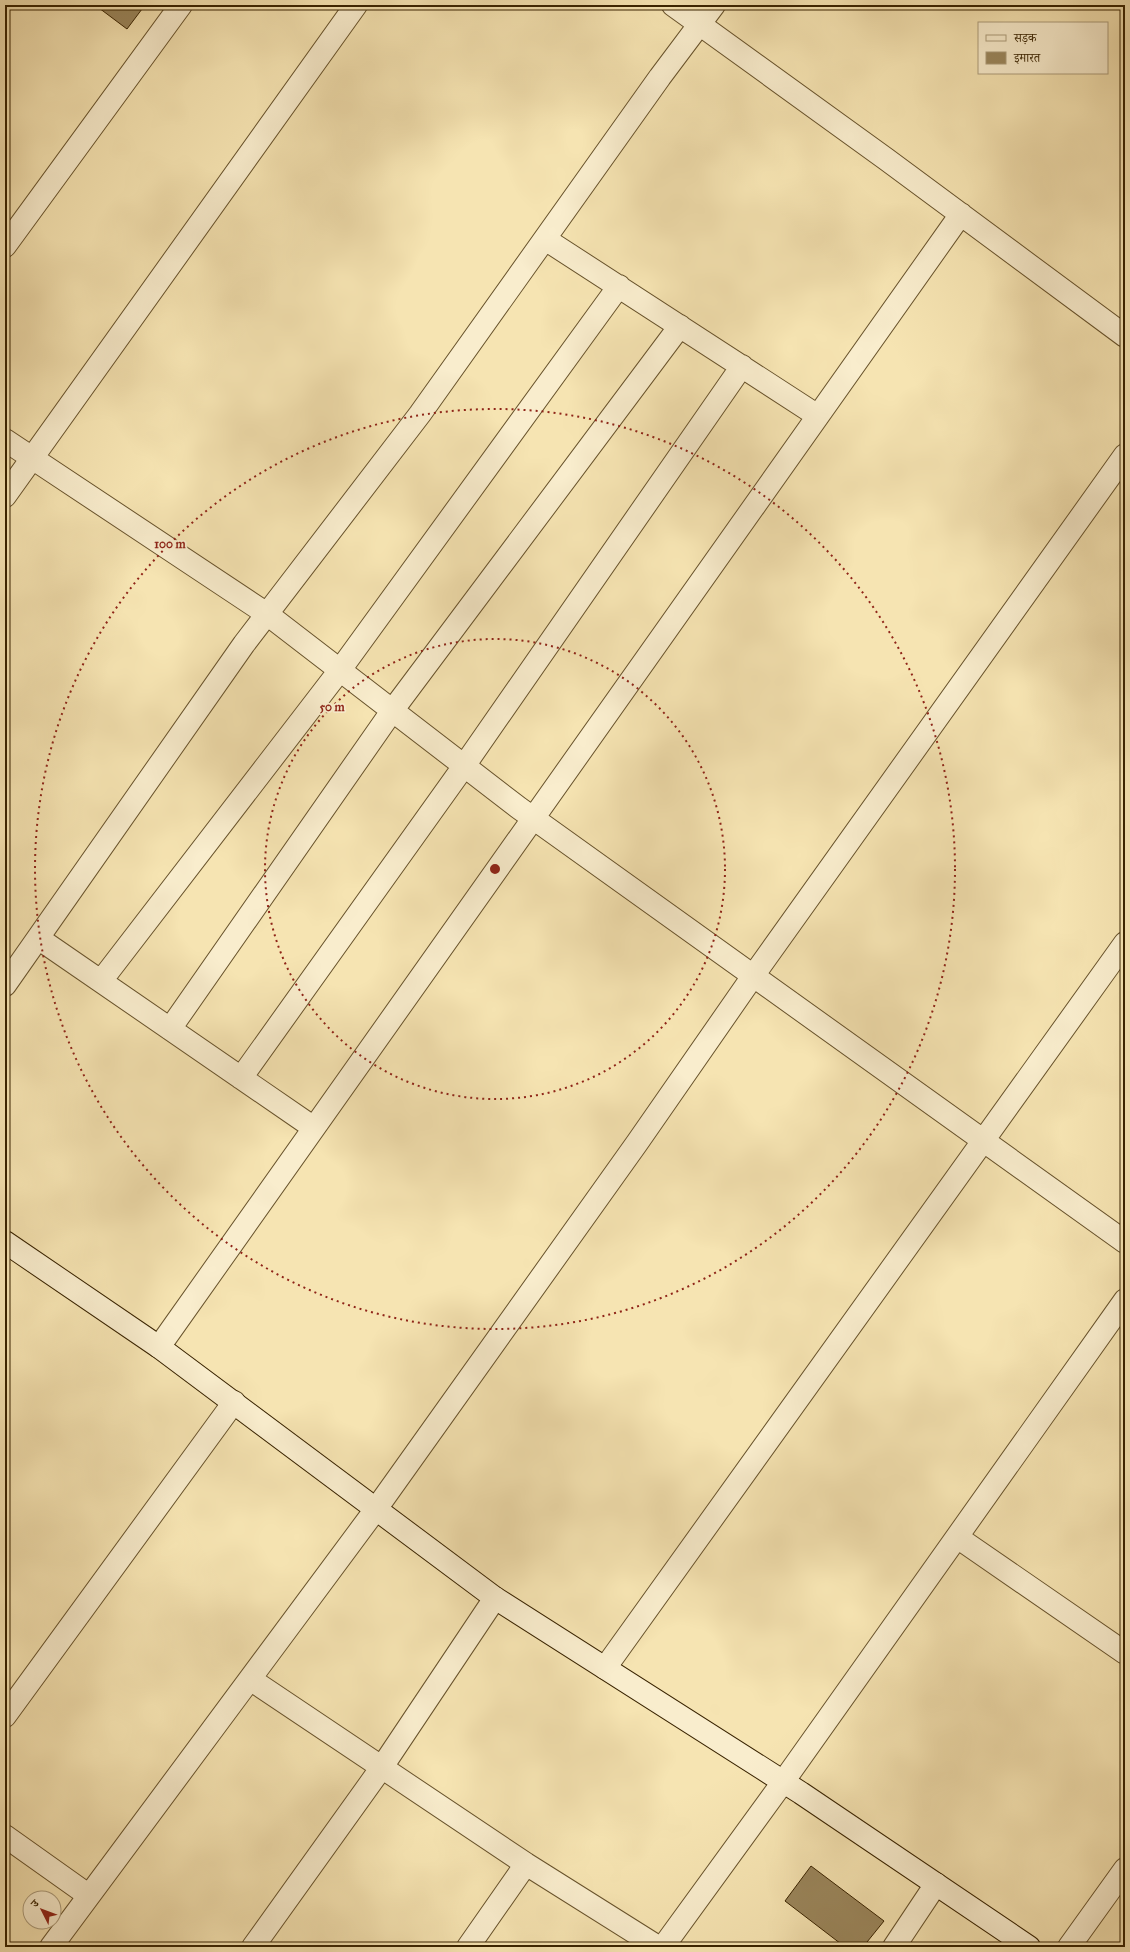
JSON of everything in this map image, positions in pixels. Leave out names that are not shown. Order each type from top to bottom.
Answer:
[{"type":"street","points":[[5,246],[181,5]]},
{"type":"street","points":[[5,496],[356,5]]},
{"type":"street","points":[[673,5],[961,214],[1125,336]]},
{"type":"street","points":[[5,985],[244,644],[420,414],[714,5]]},
{"type":"street","points":[[159,1347],[961,214]]},
{"type":"street","points":[[545,239],[818,416]]},
{"type":"street","points":[[101,981],[340,670],[619,286]]},
{"type":"street","points":[[170,1029],[392,711],[680,326]]},
{"type":"street","points":[[241,1078],[464,766],[742,366]]},
{"type":"street","points":[[5,440],[267,614],[534,819],[1125,1242]]},
{"type":"street","points":[[51,1947],[376,1509],[637,1143],[753,976],[1125,455]]},
{"type":"street","points":[[38,938],[314,1128]]},
{"type":"street","points":[[606,1668],[1125,943]]},
{"type":"street","points":[[5,1242],[159,1347],[495,1598],[783,1782],[1029,1947]]},
{"type":"street","points":[[663,1947],[783,1782],[1125,1300]]},
{"type":"street","points":[[5,1716],[234,1402]]},
{"type":"street","points":[[957,1537],[1125,1653]]},
{"type":"street","points":[[252,1947],[382,1767],[495,1598]]},
{"type":"street","points":[[250,1679],[526,1864],[658,1947]]},
{"type":"street","points":[[5,1836],[88,1896]]},
{"type":"street","points":[[468,1947],[526,1864]]},
{"type":"street","points":[[1069,1947],[1125,1869]]},
{"type":"street","points":[[894,1947],[936,1884]]},
{"type":"building","points":[[95,5],[145,5],[127,29]]},
{"type":"building","points":[[811,1866],[884,1921],[863,1947],[845,1947],[785,1901]]}]
